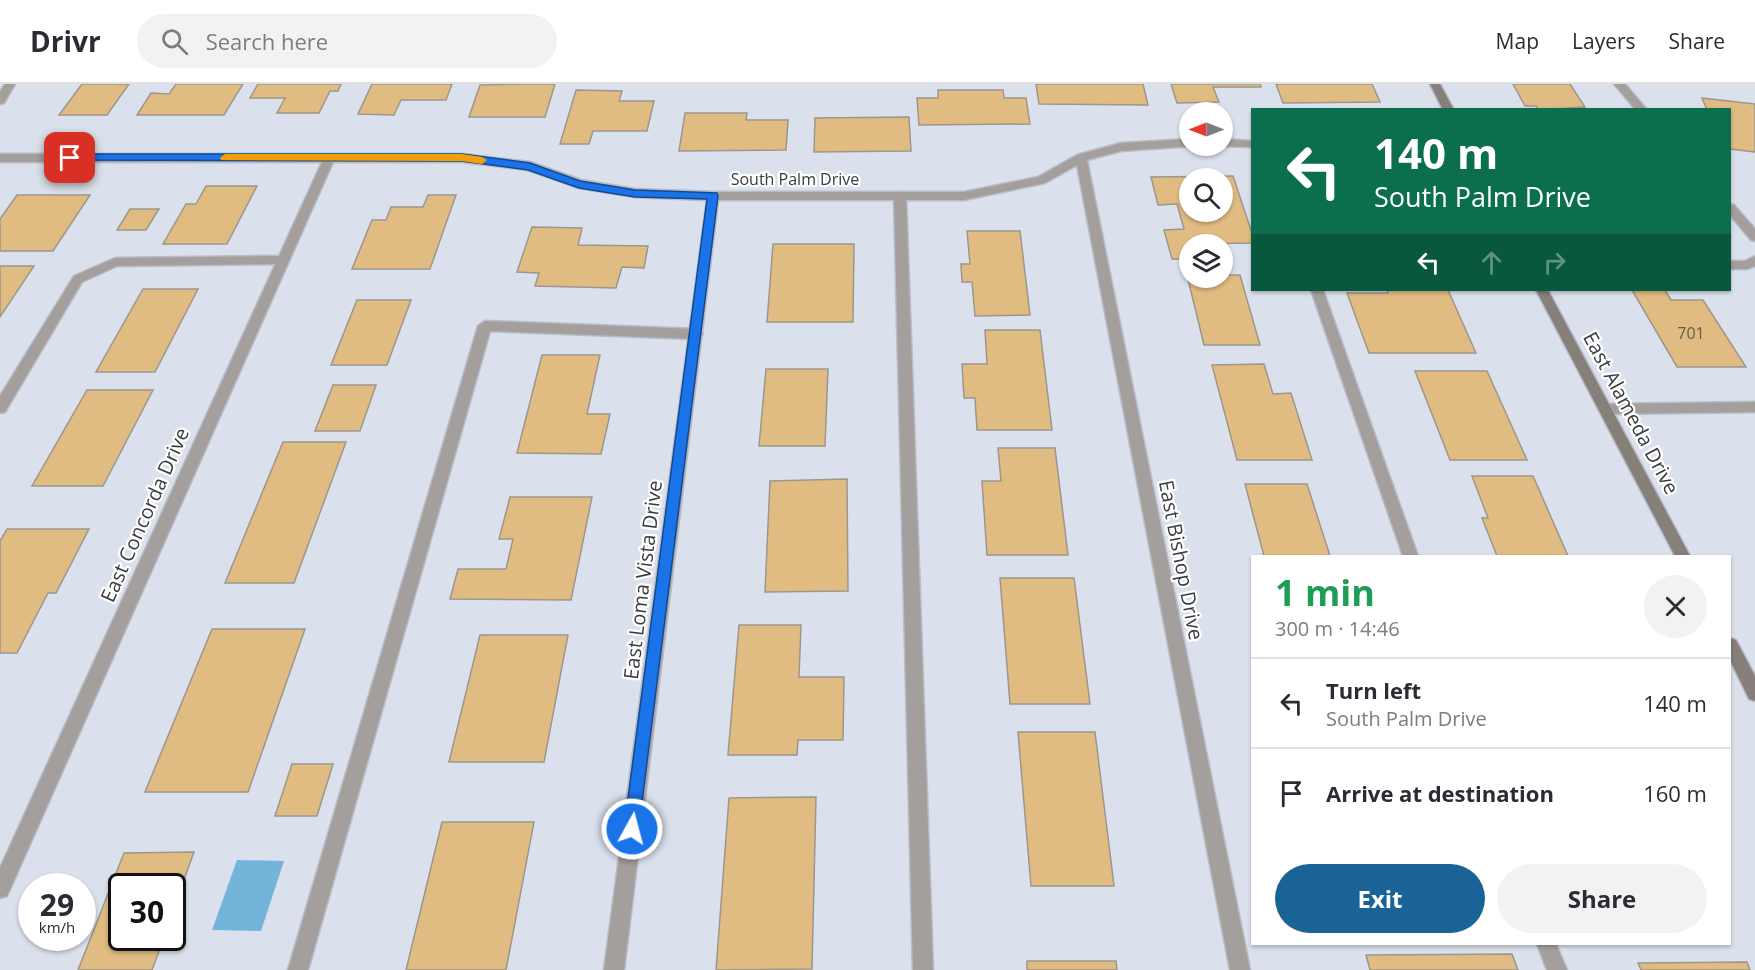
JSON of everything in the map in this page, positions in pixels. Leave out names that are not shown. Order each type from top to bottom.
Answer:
[{"type":"street","points":[[0,101],[10,84]]},
{"type":"street","points":[[1435,84],[1448,108]]},
{"type":"street","points":[[1619,84],[1640,108]]},
{"type":"street","points":[[1233,143],[1251,144]]},
{"type":"street","name":"South Palm Drive","points":[[0,158],[462,158],[530,166],[579,184],[635,193],[713,196],[964,196],[1041,180],[1081,158],[1121,147],[1179,144]]},
{"type":"street","name":"East Concorda Drive","points":[[0,889],[329,158]]},
{"type":"street","name":"East Bishop Drive","points":[[1081,158],[1240,970]]},
{"type":"street","name":"East Loma Vista Drive","points":[[614,970],[713,196]]},
{"type":"street","points":[[900,196],[923,970]]},
{"type":"street","points":[[1731,209],[1755,237]]},
{"type":"street","points":[[0,408],[78,279],[115,262],[283,260]]},
{"type":"street","points":[[1731,265],[1747,265],[1755,260]]},
{"type":"street","points":[[1317,291],[1411,555]]},
{"type":"street","name":"East Alameda Drive","points":[[1543,291],[1682,555]]},
{"type":"street","points":[[298,970],[485,326],[696,334]]},
{"type":"street","points":[[1606,409],[1755,407]]},
{"type":"street","points":[[1731,647],[1755,693]]},
{"type":"street","points":[[1547,945],[1557,970]]},
{"type":"water","points":[[237,860],[284,861],[261,931],[212,930]]},
{"type":"building","points":[[82,84],[129,84],[107,115],[59,115]]},
{"type":"building","points":[[176,84],[243,84],[224,115],[137,115],[151,93],[169,94]]},
{"type":"building","points":[[258,84],[341,84],[338,91],[330,91],[319,113],[277,113],[285,98],[250,98]]},
{"type":"building","points":[[372,84],[452,84],[446,100],[401,100],[394,115],[358,114]]},
{"type":"building","points":[[555,84],[545,117],[469,117],[480,85]]},
{"type":"building","points":[[1036,84],[1143,84],[1148,105],[1039,104]]},
{"type":"building","points":[[1171,84],[1260,84],[1261,87],[1213,87],[1219,102],[1177,103]]},
{"type":"building","points":[[1276,84],[1372,84],[1380,102],[1283,103]]},
{"type":"building","points":[[1513,84],[1570,84],[1585,107],[1537,108],[1536,106],[1525,106]]},
{"type":"building","points":[[576,90],[622,91],[619,101],[654,101],[647,131],[593,131],[589,144],[560,144]]},
{"type":"building","points":[[938,90],[1003,90],[1004,98],[1026,98],[1030,124],[919,125],[917,98],[938,98]]},
{"type":"building","points":[[1702,98],[1755,104],[1755,152],[1731,149],[1731,108],[1706,108]]},
{"type":"building","points":[[685,113],[747,113],[746,120],[788,120],[786,150],[679,151]]},
{"type":"building","points":[[909,117],[911,151],[814,152],[815,118]]},
{"type":"building","points":[[1233,176],[1251,230],[1251,243],[1233,243],[1233,234],[1179,234],[1179,259],[1172,259],[1164,230],[1184,229],[1182,222],[1233,222]]},
{"type":"building","points":[[1151,177],[1179,177],[1179,211],[1177,204],[1158,205]]},
{"type":"building","points":[[206,186],[257,186],[227,244],[163,244],[186,204],[196,204]]},
{"type":"building","points":[[17,195],[90,195],[53,251],[0,251],[0,219]]},
{"type":"building","points":[[428,195],[456,195],[430,269],[352,269],[372,220],[386,220],[391,207],[423,207]]},
{"type":"building","points":[[130,209],[159,209],[146,230],[117,230]]},
{"type":"building","points":[[532,227],[582,228],[578,245],[648,246],[644,268],[622,267],[616,288],[535,286],[539,273],[517,272]]},
{"type":"building","points":[[967,231],[1020,231],[1030,315],[975,316],[972,282],[962,282],[961,264],[970,264]]},
{"type":"building","points":[[773,244],[854,244],[853,322],[767,322]]},
{"type":"building","points":[[0,266],[34,266],[0,317]]},
{"type":"building","points":[[1233,275],[1240,275],[1260,345],[1204,345],[1190,288],[1233,288]]},
{"type":"building","points":[[143,289],[198,289],[155,372],[96,372]]},
{"type":"building","points":[[1387,291],[1448,291],[1476,353],[1369,353],[1347,293],[1388,293]]},
{"type":"building","points":[[1633,291],[1666,291],[1671,300],[1703,300],[1746,367],[1677,367]]},
{"type":"building","points":[[357,300],[411,300],[387,365],[331,365]]},
{"type":"building","points":[[985,330],[1040,330],[1052,430],[977,430],[975,398],[964,398],[962,364],[987,364]]},
{"type":"building","points":[[542,355],[600,355],[587,414],[610,414],[601,454],[517,453]]},
{"type":"building","points":[[1264,364],[1273,394],[1291,393],[1312,460],[1237,460],[1212,365]]},
{"type":"building","points":[[766,369],[828,369],[825,446],[759,446]]},
{"type":"building","points":[[1415,371],[1487,371],[1527,460],[1450,460]]},
{"type":"building","points":[[333,385],[376,385],[360,431],[315,431]]},
{"type":"building","points":[[87,390],[153,390],[103,486],[32,486]]},
{"type":"building","points":[[283,442],[346,442],[294,583],[225,583]]},
{"type":"building","points":[[998,448],[1055,448],[1068,555],[987,555],[982,481],[1001,481]]},
{"type":"building","points":[[1472,476],[1533,476],[1568,555],[1497,555],[1482,518],[1488,518]]},
{"type":"building","points":[[847,479],[848,591],[765,592],[770,481]]},
{"type":"building","points":[[1245,484],[1307,484],[1330,555],[1264,555]]},
{"type":"building","points":[[510,497],[592,497],[571,600],[450,599],[458,569],[506,569],[513,539],[499,539]]},
{"type":"building","points":[[7,529],[89,529],[56,593],[48,593],[17,653],[0,653],[0,541]]},
{"type":"building","points":[[1000,578],[1074,578],[1090,704],[1010,704]]},
{"type":"building","points":[[739,625],[801,625],[799,677],[844,677],[843,740],[798,740],[797,755],[728,755]]},
{"type":"building","points":[[212,629],[305,629],[248,792],[145,792]]},
{"type":"building","points":[[480,635],[568,635],[544,762],[449,762]]},
{"type":"building","points":[[1018,732],[1095,732],[1114,886],[1031,886]]},
{"type":"building","points":[[292,764],[333,764],[317,816],[275,816]]},
{"type":"building","points":[[816,797],[812,969],[716,970],[729,798]]},
{"type":"building","points":[[442,822],[534,822],[506,970],[406,970]]},
{"type":"building","points":[[194,852],[186,874],[116,873],[124,853]]},
{"type":"building","points":[[108,894],[108,951],[159,951],[152,970],[78,970],[85,951],[96,951],[96,924]]},
{"type":"building","points":[[1512,954],[1518,970],[1370,970],[1366,955]]},
{"type":"building","points":[[1027,961],[1116,961],[1117,970],[1027,970]]},
{"type":"building","points":[[1747,962],[1750,970],[1641,970],[1638,963]]},
{"type":"slow traffic","points":[[225,158],[462,158],[482,160]]},
{"type":"route","points":[[70,158],[462,158],[530,166],[579,184],[635,193],[713,196],[632,829]]}]
